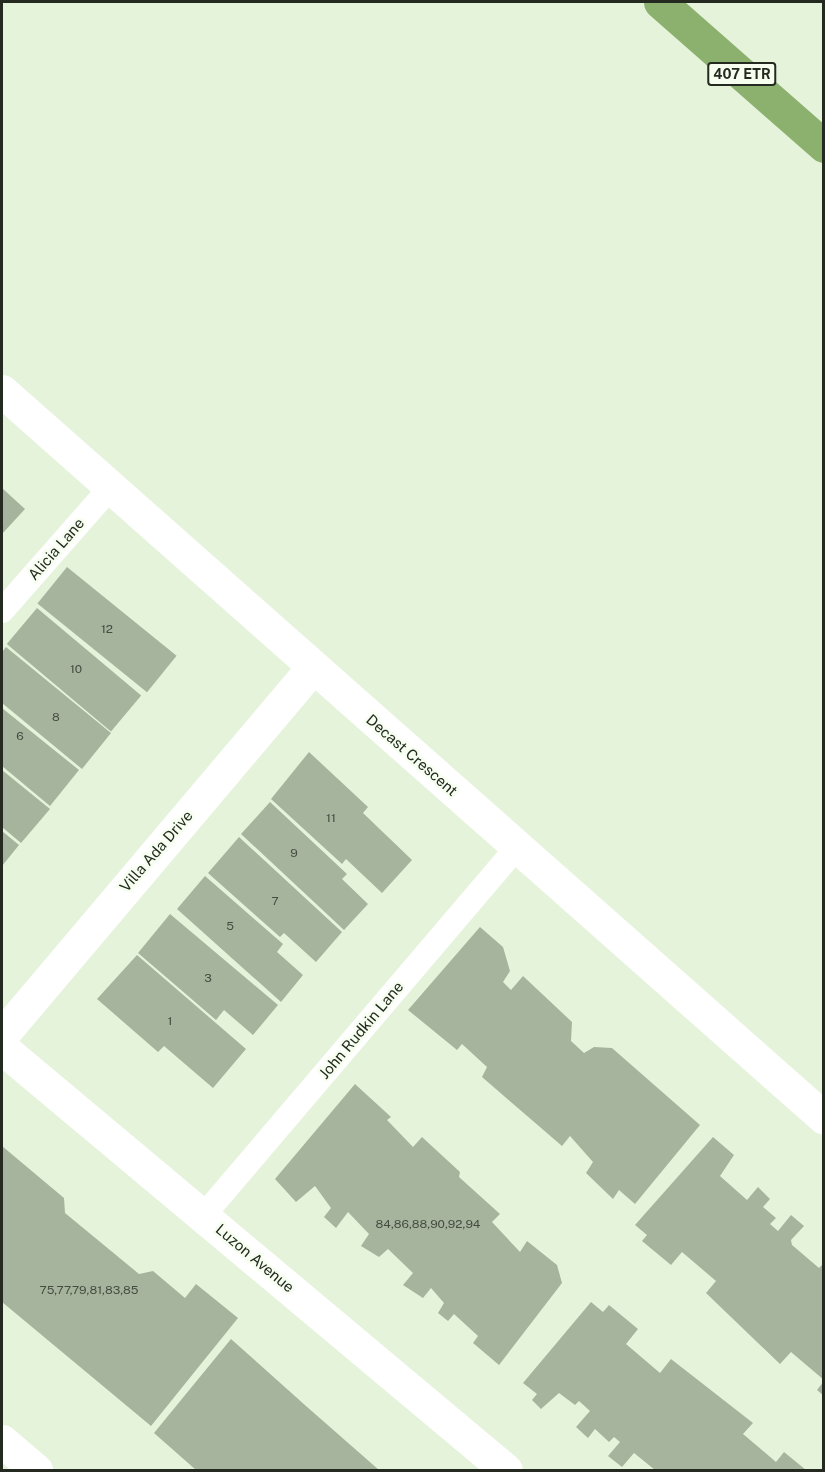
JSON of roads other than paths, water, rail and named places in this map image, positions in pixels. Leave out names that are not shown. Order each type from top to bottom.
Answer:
[{"type":"highway","name":"407 ETR","points":[[660,2],[824,146]]},
{"type":"street","name":"Decast Crescent","points":[[2,392],[824,1118]]},
{"type":"street","name":"Villa Ada Drive","points":[[2,1035],[312,668]]},
{"type":"street","name":"Luzon Avenue","points":[[2,1048],[506,1470]]},
{"type":"street","points":[[2,1442],[36,1470]]},
{"type":"lane","name":"Alicia Lane","points":[[2,610],[110,488]]},
{"type":"lane","name":"John Rudkin Lane","points":[[204,1215],[518,846]]}]
